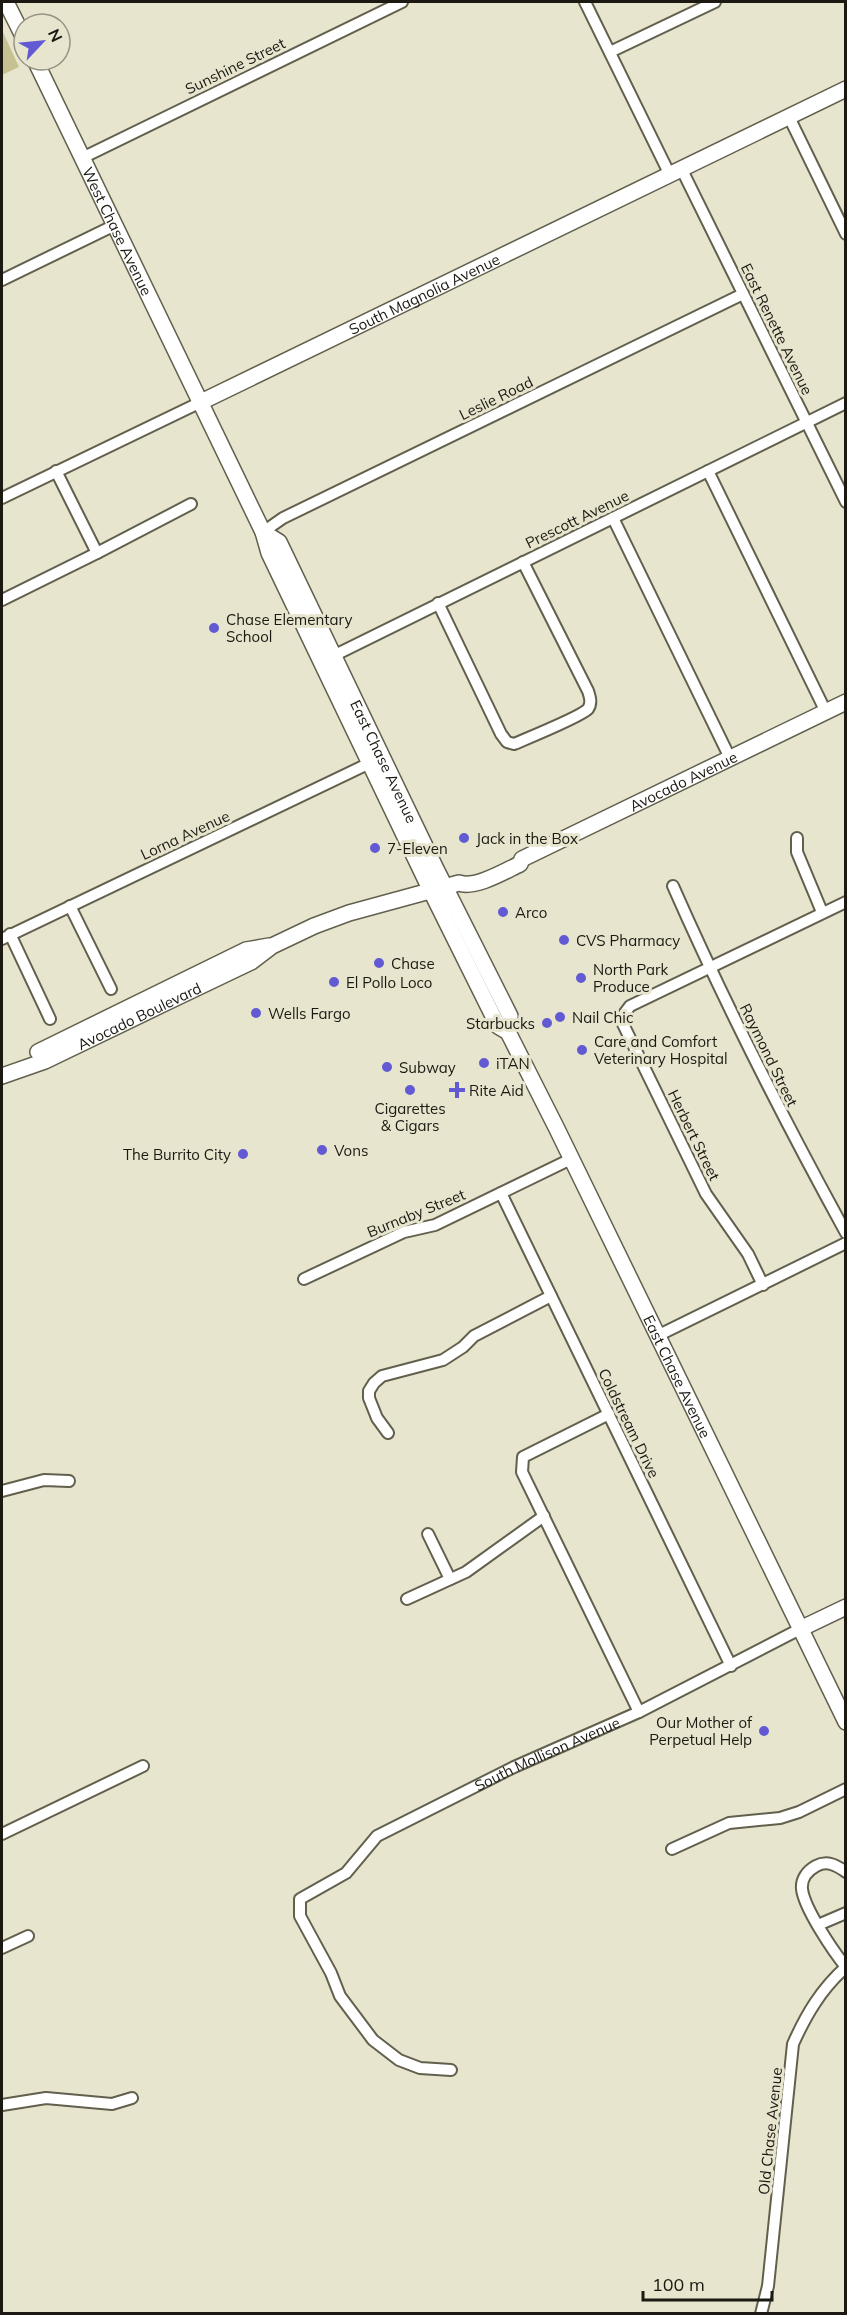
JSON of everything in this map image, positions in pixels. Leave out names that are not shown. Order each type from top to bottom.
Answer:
[{"type":"main road","name":"West Chase Avenue","points":[[41,72],[201,402]]},
{"type":"main road","name":"South Magnolia Avenue","points":[[201,402],[846,89]]},
{"type":"main road","name":"East Chase Avenue","points":[[201,402],[264,532],[279,542],[327,658],[376,760],[445,887],[510,1016],[508,1032],[846,1722]]},
{"type":"main road","name":"Avocado Avenue","points":[[445,887],[466,885],[500,874],[520,864],[522,859],[846,702]]},
{"type":"main road","name":"Avocado Boulevard","points":[[2,1076],[45,1061],[162,1005],[251,962],[272,946],[314,926],[445,887]]},
{"type":"main road","name":"Avocado Boulevard","points":[[2,1065],[41,1051],[246,950],[272,946]]},
{"type":"main road","name":"South Mollison Avenue","points":[[800,1629],[846,1607]]},
{"type":"street","name":"Sunshine Street","points":[[82,158],[402,2]]},
{"type":"street","name":"East Renette Avenue","points":[[585,2],[610,52],[743,294],[846,502]]},
{"type":"street","points":[[610,52],[715,2]]},
{"type":"street","points":[[789,117],[846,234]]},
{"type":"street","points":[[2,280],[115,225]]},
{"type":"street","name":"Leslie Road","points":[[264,532],[284,518],[743,294]]},
{"type":"street","name":"South Magnolia Avenue","points":[[2,498],[201,402]]},
{"type":"street","name":"Prescott Avenue","points":[[327,658],[846,403]]},
{"type":"street","points":[[56,471],[97,553]]},
{"type":"street","points":[[708,471],[826,712]]},
{"type":"street","points":[[2,600],[191,504]]},
{"type":"street","points":[[613,518],[730,758]]},
{"type":"street","points":[[438,603],[501,734],[507,742],[514,744],[574,717],[588,709],[591,701],[588,691],[524,562]]},
{"type":"street","name":"Lorna Avenue","points":[[6,937],[376,760]]},
{"type":"street","points":[[797,838],[797,852],[822,912]]},
{"type":"street","name":"Raymond Street","points":[[673,886],[709,967],[806,1163],[846,1233]]},
{"type":"street","points":[[709,967],[846,902]]},
{"type":"street","points":[[70,906],[111,989]]},
{"type":"street","points":[[6,937],[50,1019]]},
{"type":"street","name":"Herbert Street","points":[[709,967],[630,1006],[624,1014],[623,1024],[706,1194],[747,1254],[763,1285]]},
{"type":"street","name":"Burnaby Street","points":[[304,1279],[404,1232],[435,1225],[571,1159]]},
{"type":"street","name":"Coldstream Drive","points":[[501,1193],[731,1666]]},
{"type":"street","points":[[657,1336],[846,1244]]},
{"type":"street","points":[[388,1433],[377,1418],[369,1398],[369,1391],[382,1376],[443,1360],[463,1347],[474,1336],[551,1296]]},
{"type":"street","points":[[609,1414],[523,1457],[522,1472],[639,1712]]},
{"type":"street","points":[[2,1491],[44,1480],[69,1481]]},
{"type":"street","points":[[407,1599],[476,1565],[544,1516]]},
{"type":"street","points":[[429,1534],[450,1579]]},
{"type":"street","name":"South Mollison Avenue","points":[[451,2070],[420,2068],[399,2060],[373,2040],[340,1996],[331,1973],[300,1916],[300,1899],[346,1873],[377,1836],[514,1767],[639,1712],[800,1629]]},
{"type":"street","points":[[2,1834],[143,1766]]},
{"type":"street","points":[[672,1849],[729,1823],[780,1818],[799,1812],[846,1789]]},
{"type":"street","points":[[846,1872],[825,1863],[812,1868],[805,1875],[802,1884],[803,1893],[826,1942],[846,1967]]},
{"type":"street","points":[[818,1925],[846,1912]]},
{"type":"street","points":[[2,1948],[28,1936]]},
{"type":"street","name":"Old Chase Avenue","points":[[761,2313],[768,2286],[793,2044],[807,2013],[829,1983],[846,1967]]},
{"type":"street","points":[[2,2105],[46,2098],[112,2104],[132,2098]]},
{"type":"shaded area","points":[[2,30],[12,52],[12,70],[2,75]]},
{"type":"place","name":"Chase Elementary School","points":[[214,628]]},
{"type":"place","name":"Jack in the Box","points":[[464,838]]},
{"type":"place","name":"7-Eleven","points":[[375,848]]},
{"type":"place","name":"Arco","points":[[503,912]]},
{"type":"place","name":"CVS Pharmacy","points":[[564,940]]},
{"type":"place","name":"Chase","points":[[379,963]]},
{"type":"place","name":"North Park Produce","points":[[581,978]]},
{"type":"place","name":"El Pollo Loco","points":[[334,982]]},
{"type":"place","name":"Wells Fargo","points":[[256,1013]]},
{"type":"place","name":"Nail Chic","points":[[560,1017]]},
{"type":"place","name":"Starbucks","points":[[547,1023]]},
{"type":"place","name":"Care and Comfort Veterinary Hospital","points":[[582,1050]]},
{"type":"place","name":"iTAN","points":[[484,1063]]},
{"type":"place","name":"Subway","points":[[387,1067]]},
{"type":"place","name":"Cigarettes & Cigars","points":[[410,1090]]},
{"type":"place","name":"Rite Aid","points":[[457,1090]]},
{"type":"place","name":"Vons","points":[[322,1150]]},
{"type":"place","name":"The Burrito City","points":[[243,1154]]},
{"type":"place","name":"Our Mother of Perpetual Help","points":[[764,1731]]}]
